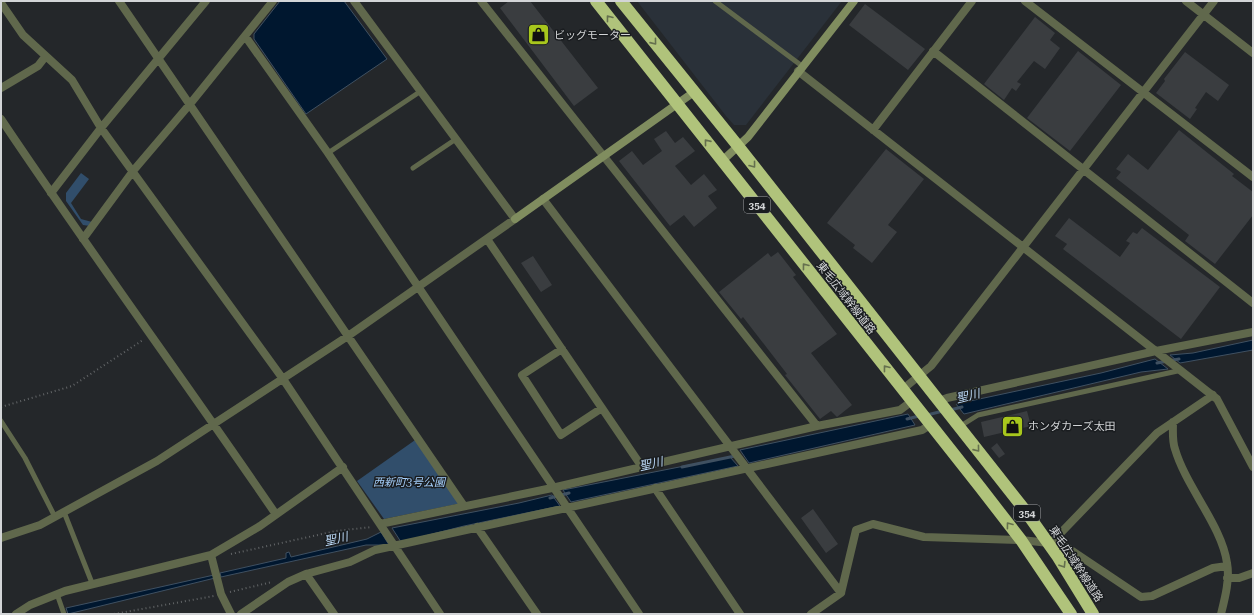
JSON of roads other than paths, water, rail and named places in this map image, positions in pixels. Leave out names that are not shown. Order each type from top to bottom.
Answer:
[{"type":"highway","name":"東毛広域幹線道路","points":[[596,1],[1021,540],[1071,614]]},
{"type":"highway","name":"東毛広域幹線道路","points":[[620,1],[738,146],[940,403],[1052,542],[1093,614]]},
{"type":"street","points":[[118,1],[464,506]]},
{"type":"street","points":[[51,192],[101,128],[206,1]]},
{"type":"street","points":[[83,239],[133,171],[190,104],[273,1]]},
{"type":"street","points":[[354,1],[515,218]]},
{"type":"street","points":[[481,1],[817,426]]},
{"type":"street","points":[[722,161],[738,146],[854,1]]},
{"type":"street","points":[[873,130],[972,1]]},
{"type":"street","points":[[1025,1],[1253,177]]},
{"type":"street","points":[[1186,1],[1253,53]]},
{"type":"street","points":[[902,390],[931,366],[1082,169],[1214,1]]},
{"type":"street","points":[[1,3],[23,35],[45,57],[72,80],[101,128],[283,379],[440,614]]},
{"type":"street","points":[[245,36],[328,153],[419,286],[565,507],[638,614]]},
{"type":"street","points":[[934,51],[1253,303]]},
{"type":"street","points":[[1,88],[38,66],[45,57]]},
{"type":"street","points":[[800,69],[873,130],[1213,395],[1217,399],[1253,467]]},
{"type":"street","points":[[1,538],[26,530],[55,517],[158,461],[215,425],[348,336],[694,92]]},
{"type":"street","points":[[1,119],[275,513]]},
{"type":"street","points":[[543,199],[730,449],[841,593]]},
{"type":"street","points":[[487,239],[642,467]]},
{"type":"street","points":[[940,403],[947,398],[1253,332]]},
{"type":"street","points":[[562,349],[522,375],[561,434],[602,408]]},
{"type":"street","points":[[1052,542],[1157,433],[1213,395]]},
{"type":"street","points":[[380,524],[553,489],[642,467],[730,449],[817,426],[915,406]]},
{"type":"street","points":[[1173,422],[1174,448],[1187,478],[1220,539],[1227,566],[1227,578],[1221,614]]},
{"type":"street","points":[[241,614],[288,582],[306,574],[350,562],[375,550],[394,544],[655,488],[743,466],[922,430],[930,424]]},
{"type":"street","points":[[16,614],[30,605],[92,583],[212,555],[260,526],[275,513],[343,467]]},
{"type":"street","points":[[655,488],[740,614]]},
{"type":"street","points":[[811,614],[841,593],[856,530],[873,524],[924,537],[1052,542],[1141,597],[1152,596],[1213,568],[1227,566]]},
{"type":"street","points":[[477,527],[536,614]]},
{"type":"street","points":[[212,555],[220,592],[231,614]]},
{"type":"street","points":[[1227,578],[1239,578],[1253,573]]},
{"type":"street","points":[[306,574],[334,614]]},
{"type":"lane","points":[[715,1],[800,69]]},
{"type":"lane","points":[[328,153],[421,91]]},
{"type":"lane","points":[[413,168],[456,139]]},
{"type":"lane","points":[[956,423],[978,415],[1179,368]]},
{"type":"lane","points":[[1,421],[25,458],[55,517]]},
{"type":"lane","points":[[64,512],[92,583]]},
{"type":"lane","points":[[58,596],[64,614]]},
{"type":"waterway","name":"聖川","points":[[1157,363],[1179,359]]},
{"type":"waterway","name":"聖川","points":[[950,410],[962,407]]},
{"type":"waterway","name":"聖川","points":[[927,415],[943,411]]},
{"type":"waterway","name":"聖川","points":[[907,419],[919,416]]},
{"type":"waterway","name":"聖川","points":[[682,467],[735,456]]},
{"type":"waterway","name":"聖川","points":[[550,498],[569,493]]},
{"type":"place","name":"ビッグモーター","points":[[539,35]]},
{"type":"place","name":"ホンダカーズ太田","points":[[1012,426]]},
{"type":"park label","name":"西新町3号公園","points":[[409,482]]}]
